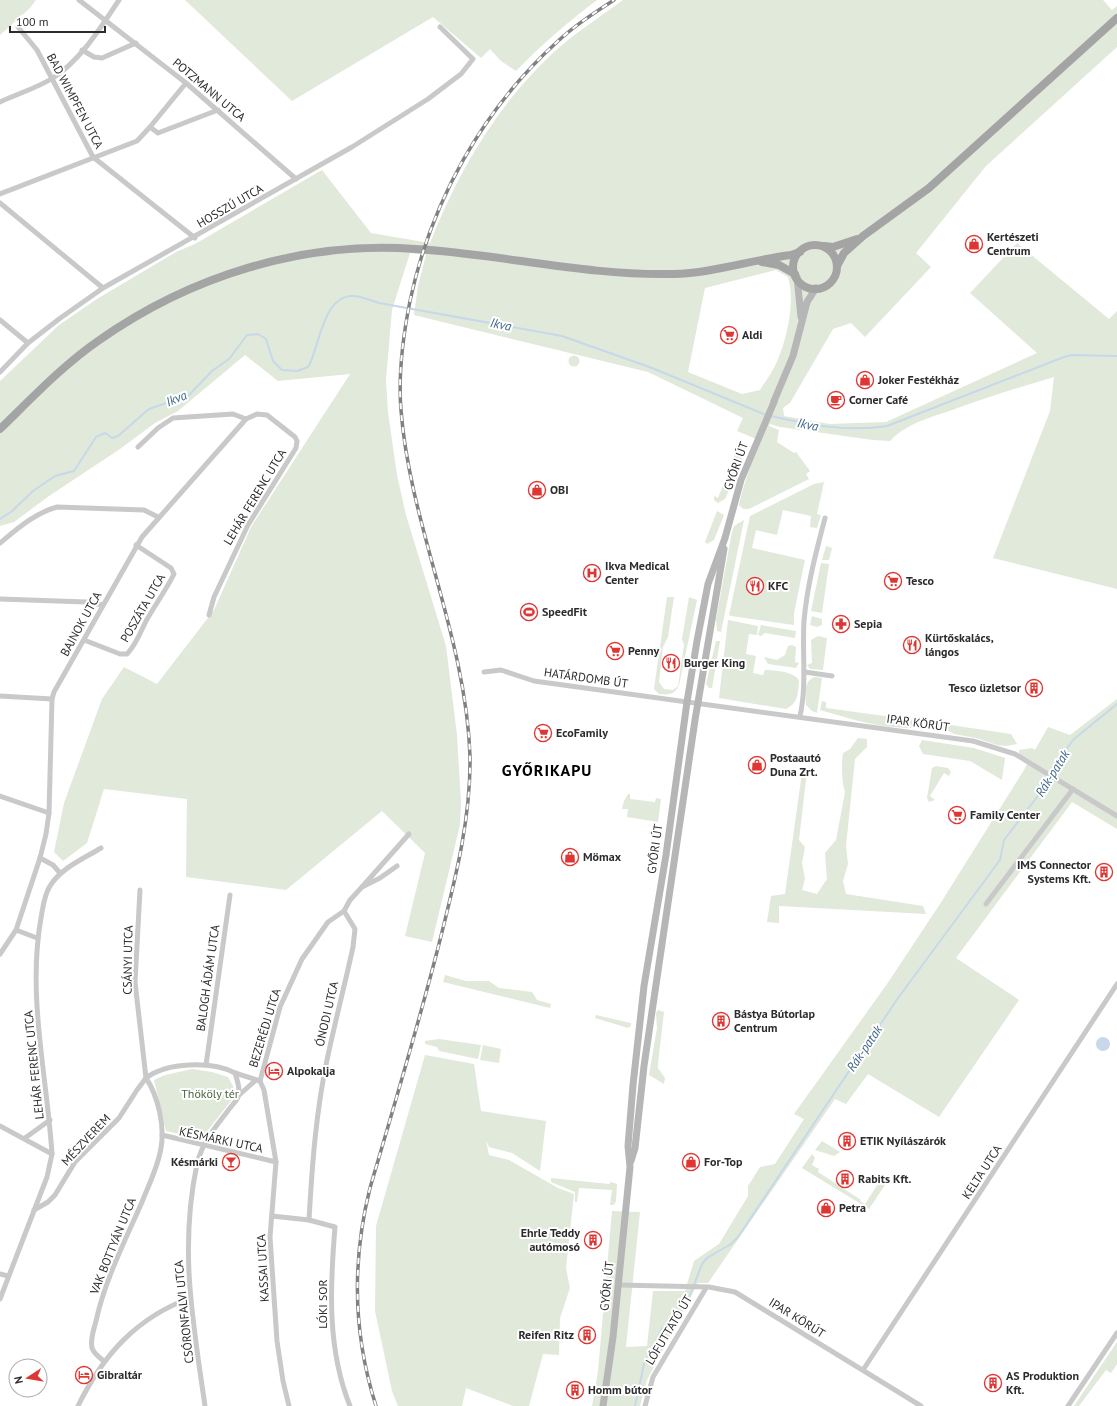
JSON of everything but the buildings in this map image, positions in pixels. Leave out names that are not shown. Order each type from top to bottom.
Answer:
[{"type":"main road","points":[[757,261],[779,265],[796,276],[807,287],[816,288],[830,283],[836,273],[837,266],[844,253],[863,236],[929,188],[1117,18]]},
{"type":"main road","points":[[0,429],[69,364],[97,341],[124,324],[165,301],[202,284],[242,270],[290,257],[371,248],[414,248],[566,268],[634,273],[685,273],[719,269],[800,252],[812,246],[833,247],[863,236]]},
{"type":"main road","points":[[822,246],[831,252],[837,266]]},
{"type":"main road","points":[[796,276],[794,263],[800,252]]},
{"type":"main road","name":"GYŐRI ÚT","points":[[796,276],[799,289],[801,326]]},
{"type":"main road","name":"GYŐRI ÚT","points":[[630,1167],[628,1146],[632,1092],[644,993],[666,855],[687,702],[708,584],[725,538],[741,480],[788,371],[807,302],[816,288]]},
{"type":"main road","name":"GYŐRI ÚT","points":[[603,1406],[613,1337],[630,1167],[635,1148],[644,1066],[698,703],[725,538]]},
{"type":"street","name":"POTZMANN UTCA","points":[[79,0],[186,83],[296,179]]},
{"type":"street","points":[[0,102],[53,78],[63,70],[82,50],[106,20],[119,0]]},
{"type":"street","name":"BAD WIMPFEN UTCA","points":[[18,27],[37,50],[93,157],[195,238]]},
{"type":"street","name":"HOSSZÚ UTCA","points":[[0,372],[28,343],[59,318],[103,288],[195,238],[352,147],[428,99],[462,74],[473,59],[440,27]]},
{"type":"street","points":[[82,50],[94,57],[102,58],[136,43]]},
{"type":"street","points":[[0,194],[137,141],[186,83]]},
{"type":"street","points":[[150,127],[158,133],[218,110]]},
{"type":"street","points":[[0,203],[103,288]]},
{"type":"street","points":[[0,320],[28,343]]},
{"type":"street","points":[[138,447],[158,428],[173,418],[234,414],[246,418]]},
{"type":"street","name":"LEHÁR FERENC UTCA","points":[[209,615],[210,607],[225,570],[248,525],[296,448],[297,440],[295,437],[267,415],[257,414],[246,418]]},
{"type":"street","name":"BAJNOK UTCA","points":[[16,930],[40,858],[49,813],[52,699],[58,684],[104,605],[136,545],[158,517],[246,418]]},
{"type":"street","points":[[0,543],[27,522],[47,510],[57,507],[144,510],[158,517]]},
{"type":"street","points":[[800,716],[805,672],[804,628],[806,604],[813,566],[825,518]]},
{"type":"street","name":"POSZÁTA UTCA","points":[[84,640],[120,654],[127,654],[133,648],[146,622],[170,582],[174,574],[171,568],[136,545]]},
{"type":"street","points":[[0,599],[86,602],[104,605]]},
{"type":"street","name":"HATÁRDOMB ÚT","points":[[484,672],[501,670],[534,681],[698,703]]},
{"type":"street","points":[[805,672],[832,676]]},
{"type":"street","points":[[0,696],[52,699]]},
{"type":"street","name":"IPAR KÖRÚT","points":[[698,703],[973,741],[1015,754],[1117,816]]},
{"type":"street","points":[[986,904],[1073,790]]},
{"type":"street","points":[[0,796],[49,813]]},
{"type":"street","name":"BEZERÉDJ UTCA","points":[[258,1080],[287,988],[302,958],[328,922],[344,910],[350,900],[409,834]]},
{"type":"street","name":"LEHÁR FERENC UTCA","points":[[0,1299],[49,1171],[52,1154],[36,979],[37,938],[44,902],[49,887],[60,873],[100,848]]},
{"type":"street","points":[[40,858],[53,865],[60,873]]},
{"type":"street","name":"BEZERÉDJ UTCA","points":[[362,887],[380,878],[398,866]]},
{"type":"street","name":"CSÁNYI UTCA","points":[[140,890],[135,982],[146,1078]]},
{"type":"street","name":"BALOGH ÁDÁM UTCA","points":[[206,1065],[230,895]]},
{"type":"street","name":"ÓNODI UTCA","points":[[309,1220],[314,1137],[327,1060],[351,954],[355,929],[344,910]]},
{"type":"street","points":[[0,954],[16,930],[37,938]]},
{"type":"street","name":"KELTA UTCA","points":[[863,1370],[1117,984]]},
{"type":"street","points":[[162,1135],[154,1092],[146,1078],[153,1073],[177,1067],[206,1065],[222,1068],[258,1080]]},
{"type":"street","points":[[235,1073],[238,1084],[238,1096]]},
{"type":"street","name":"MÉSZVEREM","points":[[34,1210],[48,1202],[55,1195],[75,1162],[119,1118],[136,1090],[146,1078]]},
{"type":"street","points":[[202,1145],[238,1096],[258,1080]]},
{"type":"street","name":"KASSAI UTCA","points":[[258,1080],[264,1090],[276,1162],[270,1237],[277,1341],[283,1381],[289,1406]]},
{"type":"street","points":[[25,1138],[50,1120]]},
{"type":"street","points":[[0,1126],[25,1138],[52,1154]]},
{"type":"street","name":"KÉSMÁRKI UTCA","points":[[162,1135],[276,1162]]},
{"type":"street","name":"VAK BOTTYÁN UTCA","points":[[104,1361],[96,1356],[92,1348],[92,1338],[99,1308],[110,1275],[158,1160],[162,1135]]},
{"type":"street","name":"CSÓRONFALVI UTCA","points":[[202,1145],[197,1164],[189,1214],[188,1273],[205,1406]]},
{"type":"street","points":[[272,1216],[309,1220]]},
{"type":"street","name":"LÓKI SOR","points":[[309,1220],[335,1227],[332,1332],[338,1368],[350,1406]]},
{"type":"street","points":[[0,1274],[8,1276]]},
{"type":"street","name":"IPAR KÖRÚT","points":[[618,1285],[724,1289],[735,1292],[921,1406]]},
{"type":"street","name":"LÓFUTTATÓ ÚT","points":[[645,1406],[653,1377],[706,1288]]},
{"type":"street","points":[[78,1406],[89,1383],[104,1361],[126,1337],[153,1316],[171,1305],[190,1298]]},
{"type":"street","points":[[1068,1406],[1117,1334]]},
{"type":"green space","points":[[0,0],[36,0],[30,8],[0,35]]},
{"type":"green space","points":[[185,0],[597,0],[555,34],[516,71],[501,61],[490,49],[481,58],[433,17],[292,101]]},
{"type":"green space","points":[[623,0],[1103,0],[1112,10],[1117,6],[1117,47],[986,166],[916,253],[931,267],[865,337],[851,323],[833,329],[790,403],[783,408],[784,416],[830,424],[886,422],[1037,353],[970,293],[1017,243],[1109,319],[1117,311],[1117,589],[993,558],[1050,411],[1054,377],[992,396],[929,418],[912,425],[890,441],[780,427],[770,424],[769,426],[779,430],[777,442],[794,453],[796,452],[810,471],[806,474],[809,479],[749,509],[743,509],[739,505],[741,497],[748,472],[761,441],[737,431],[743,418],[648,372],[414,315],[418,286],[426,255],[410,253],[392,310],[386,380],[388,412],[397,475],[406,515],[446,646],[457,735],[461,802],[460,825],[432,942],[405,936],[425,853],[382,811],[286,890],[186,877],[187,799],[104,789],[87,843],[63,861],[54,852],[64,803],[102,699],[124,667],[157,684],[214,610],[251,527],[350,374],[278,381],[245,355],[178,411],[155,423],[14,522],[0,526],[0,381],[59,325],[97,299],[176,252],[195,244],[322,170],[371,233],[430,243],[454,188],[468,162],[501,111],[540,66],[562,45]],"holes":[[[776,270],[788,277],[791,298],[789,322],[779,357],[760,390],[742,394],[688,372],[705,288]]]},
{"type":"green space","points":[[574,355],[578,357],[580,361],[578,365],[574,367],[570,365],[568,361],[570,357]]},
{"type":"green space","points":[[741,439],[747,448],[725,499],[718,503],[714,500],[714,496],[718,498]]},
{"type":"green space","points":[[824,482],[817,514],[821,515],[817,528],[810,527],[811,516],[783,510],[777,535],[756,530],[752,548],[805,560],[794,613],[794,625],[729,615],[750,516],[814,484]]},
{"type":"green space","points":[[717,511],[724,515],[714,540],[707,544],[705,542]]},
{"type":"green space","points":[[744,520],[721,632],[717,631],[716,619],[732,532],[734,526]]},
{"type":"green space","points":[[826,546],[832,548],[829,560],[822,560]]},
{"type":"green space","points":[[821,563],[829,564],[822,613],[811,611]]},
{"type":"green space","points":[[667,597],[674,597],[668,637],[663,647],[659,682],[664,689],[673,690],[678,686],[684,645],[682,639],[689,597],[697,600],[679,685],[671,694],[659,694],[654,689]]},
{"type":"green space","points":[[812,616],[822,619],[822,625],[817,627],[810,625]]},
{"type":"green space","points":[[728,620],[758,626],[757,635],[749,634],[746,654],[756,656],[753,673],[763,675],[765,670],[780,671],[789,673],[799,680],[796,700],[790,707],[786,709],[719,698]]},
{"type":"green space","points":[[761,625],[796,631],[795,638],[765,633],[761,636],[758,635]]},
{"type":"green space","points":[[818,636],[827,638],[823,670],[810,669],[807,665],[812,663],[811,640]]},
{"type":"green space","points":[[716,641],[720,641],[712,688],[709,688],[706,684]]},
{"type":"green space","points":[[792,645],[796,647],[795,662],[799,663],[796,668],[768,664],[764,657],[777,660],[785,655],[788,646]]},
{"type":"green space","points":[[814,677],[822,678],[817,713],[812,711],[806,705],[807,685],[810,679]]},
{"type":"green space","points":[[1117,699],[1117,829],[1072,802],[956,958],[1019,1000],[939,1117],[868,1074],[846,1104],[835,1099],[708,1283],[698,1283],[647,1380],[640,1406],[592,1406],[598,1371],[612,1211],[640,1212],[626,1347],[647,1346],[653,1291],[685,1291],[694,1261],[719,1244],[748,1196],[748,1186],[760,1167],[775,1164],[804,1119],[794,1114],[887,984],[940,904],[1024,770],[1029,760],[1019,755],[1019,750],[1032,748],[1035,750],[1048,727],[1070,735]]},
{"type":"green space","points":[[822,701],[826,702],[826,708],[914,720],[911,728],[899,728],[865,722],[820,710]]},
{"type":"green space","points":[[924,721],[1011,734],[1017,744],[1006,746],[997,745],[976,738],[954,734],[947,730],[924,727]]},
{"type":"green space","points":[[858,738],[867,739],[867,747],[855,759],[846,846],[848,864],[843,881],[846,894],[923,906],[926,914],[779,906],[779,923],[767,922],[771,896],[785,894],[802,773],[805,774],[806,780],[799,840],[805,847],[802,863],[805,879],[802,890],[817,894],[827,879],[825,853],[836,840],[845,792],[842,772],[843,753],[850,749]]},
{"type":"green space","points":[[922,740],[974,748],[1005,758],[1002,780],[970,761],[923,754],[919,746]]},
{"type":"green space","points":[[936,766],[948,768],[951,772],[949,776],[944,773],[930,796],[935,800],[929,802],[927,798],[932,768]]},
{"type":"green space","points":[[628,794],[630,794],[630,799],[655,802],[656,798],[661,799],[658,822],[627,817],[628,809],[622,809]]},
{"type":"green space","points":[[445,975],[466,981],[489,981],[499,988],[532,992],[537,1000],[551,1004],[550,1008],[443,982]]},
{"type":"green space","points":[[658,1010],[664,1012],[658,1068],[665,1078],[664,1084],[649,1075],[657,1028],[656,1013]]},
{"type":"green space","points":[[596,1015],[631,1023],[631,1026],[628,1028],[595,1018]]},
{"type":"green space","points":[[439,1039],[481,1045],[478,1059],[439,1051],[437,1047],[425,1044],[425,1041]]},
{"type":"green space","points":[[483,1045],[501,1049],[499,1063],[480,1060]]},
{"type":"green space","points":[[425,1055],[474,1064],[481,1111],[546,1121],[540,1171],[512,1153],[489,1147],[486,1140],[489,1155],[509,1160],[558,1188],[574,1194],[566,1268],[570,1288],[560,1318],[559,1355],[543,1354],[529,1406],[513,1406],[466,1388],[462,1406],[398,1406],[392,1391],[375,1311],[376,1226]]},
{"type":"green space","name":"Thököly tér","points":[[192,1069],[212,1072],[228,1077],[233,1086],[234,1097],[201,1139],[166,1131],[154,1080],[165,1075]]},
{"type":"green space","points":[[822,1141],[840,1152],[834,1156],[815,1150]]},
{"type":"green space","points":[[812,1154],[815,1158],[812,1165],[819,1169],[818,1172],[865,1204],[882,1178],[887,1182],[869,1209],[802,1168]]},
{"type":"green space","points":[[551,1178],[609,1184],[611,1182],[617,1184],[616,1201],[614,1205],[610,1205],[612,1190],[579,1188],[577,1202],[575,1202],[575,1192],[551,1182]]},
{"type":"green space","points":[[1117,1342],[1117,1364],[1111,1373],[1106,1370],[1079,1406],[1074,1406]]},
{"type":"water","points":[[1103,1037],[1108,1039],[1110,1044],[1108,1049],[1103,1051],[1098,1049],[1096,1044],[1098,1039]]},
{"type":"waterway","name":"Ikva","points":[[0,519],[11,512],[33,491],[55,476],[74,471],[96,437],[105,433],[112,438],[118,436],[149,409],[189,395],[212,371],[229,359],[247,335],[258,334],[266,339],[273,361],[282,370],[297,371],[308,367],[329,312],[335,303],[344,297],[355,296],[379,303],[562,336],[652,368],[766,415]]},
{"type":"waterway","name":"Ikva","points":[[771,416],[828,427],[872,428],[887,426],[1064,357],[1072,355],[1117,356]]},
{"type":"waterway","name":"Rák-patak","points":[[635,1406],[644,1364],[662,1329],[687,1303],[702,1264],[707,1258],[731,1244],[738,1237],[898,998],[1000,860],[1004,840],[1047,784],[1061,756],[1074,739],[1117,704]]},
{"type":"railway","points":[[376,1406],[368,1379],[359,1324],[358,1270],[364,1215],[370,1188],[424,1002],[451,895],[465,826],[470,780],[468,722],[463,689],[448,623],[414,492],[403,430],[400,383],[403,341],[407,314],[419,264],[431,228],[446,193],[463,160],[483,128],[505,97],[557,42],[577,25],[614,0]]},
{"type":"place","name":"Kertészeti Centrum","points":[[974,244]]},
{"type":"place","name":"Aldi","points":[[729,335]]},
{"type":"place","name":"Joker Festékház","points":[[865,380]]},
{"type":"place","name":"Corner Café","points":[[836,400]]},
{"type":"place","name":"OBI","points":[[537,490]]},
{"type":"place","name":"Ikva Medical Center","points":[[592,573]]},
{"type":"place","name":"Tesco","points":[[893,581]]},
{"type":"place","name":"KFC","points":[[755,586]]},
{"type":"place","name":"SpeedFit","points":[[529,612]]},
{"type":"place","name":"Sepia","points":[[841,624]]},
{"type":"place","name":"Kürtőskalács, lángos","points":[[912,645]]},
{"type":"place","name":"Penny","points":[[615,651]]},
{"type":"place","name":"Burger King","points":[[671,663]]},
{"type":"place","name":"Tesco üzletsor","points":[[1034,688]]},
{"type":"place","name":"EcoFamily","points":[[543,733]]},
{"type":"place","name":"Postaautó Duna Zrt.","points":[[757,765]]},
{"type":"place","name":"Family Center","points":[[957,815]]},
{"type":"place","name":"Mömax","points":[[570,857]]},
{"type":"place","name":"IMS Connector Systems Kft.","points":[[1104,872]]},
{"type":"place","name":"Bástya Bútorlap Centrum","points":[[721,1021]]},
{"type":"place","name":"Alpokalja","points":[[274,1071]]},
{"type":"place","name":"ETIK Nyílászárók","points":[[847,1141]]},
{"type":"place","name":"Késmárki","points":[[231,1162]]},
{"type":"place","name":"For-Top","points":[[691,1162]]},
{"type":"place","name":"Rabits Kft.","points":[[845,1179]]},
{"type":"place","name":"Petra","points":[[826,1208]]},
{"type":"place","name":"Ehrle Teddy autómosó","points":[[593,1240]]},
{"type":"place","name":"Reifen Ritz","points":[[587,1335]]},
{"type":"place","name":"Gibraltár","points":[[84,1375]]},
{"type":"place","name":"AS Produktion Kft.","points":[[993,1383]]},
{"type":"place","name":"Homm bútor","points":[[575,1390]]},
{"type":"district","name":"GYŐRIKAPU","points":[[547,770]]}]
